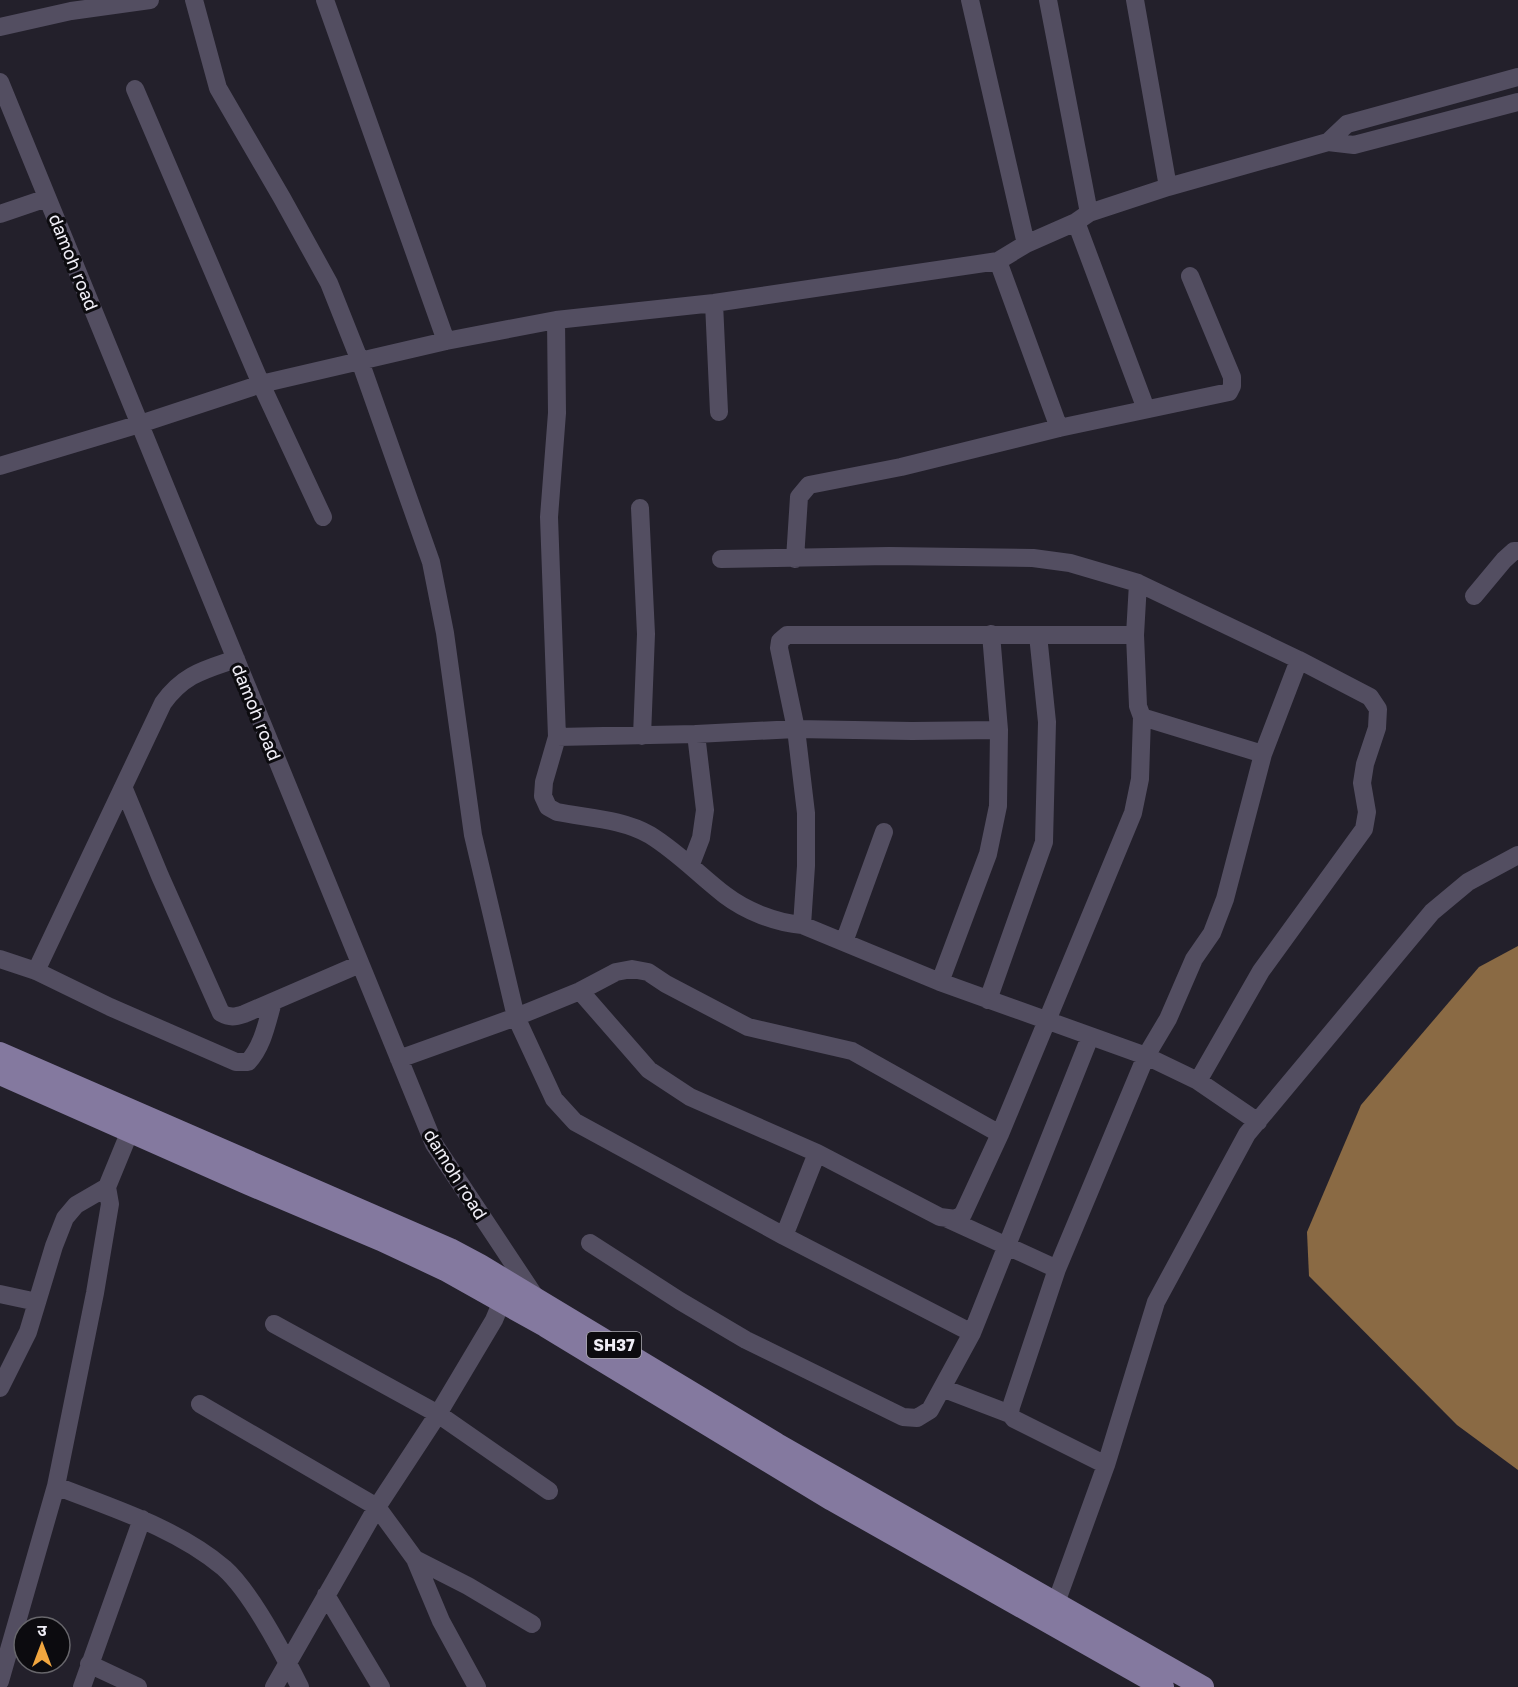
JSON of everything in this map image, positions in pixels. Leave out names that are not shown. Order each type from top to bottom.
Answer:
[{"type":"main road","name":"SH37","points":[[0,1053],[450,1249],[506,1292],[545,1326],[832,1500],[1203,1687]]},
{"type":"main road","name":"SH37","points":[[0,1074],[445,1270],[506,1292],[536,1298],[1052,1612],[1163,1687]]},
{"type":"street","points":[[0,27],[71,11],[150,0]]},
{"type":"street","points":[[195,0],[218,88],[329,283],[360,362],[431,562],[445,633],[473,835],[516,1017],[554,1099],[575,1122],[784,1236],[972,1333]]},
{"type":"street","points":[[325,0],[446,340]]},
{"type":"street","points":[[970,0],[1026,244]]},
{"type":"street","points":[[1048,0],[1083,218],[1146,409]]},
{"type":"street","points":[[1135,0],[1168,187]]},
{"type":"street","points":[[1328,142],[1347,124],[1518,78]]},
{"type":"street","name":"damoh road","points":[[0,82],[434,1144],[536,1298],[545,1326]]},
{"type":"street","points":[[135,89],[261,384],[323,516]]},
{"type":"street","points":[[0,466],[140,424],[261,384],[446,340],[556,320],[714,303],[998,261],[1026,244],[1083,218],[1168,187],[1328,142],[1354,145],[1518,102]]},
{"type":"street","points":[[0,214],[47,198]]},
{"type":"street","points":[[998,261],[1059,428]]},
{"type":"street","points":[[795,559],[799,497],[808,484],[901,467],[1059,428],[1228,392],[1232,386],[1232,378],[1190,276]]},
{"type":"street","points":[[714,303],[719,412]]},
{"type":"street","points":[[556,320],[557,413],[549,516],[557,737],[544,782],[543,796],[548,807],[557,812],[632,826],[651,836],[691,864],[725,895],[740,905],[786,924],[802,925],[940,982],[1146,1056],[1198,1080],[1258,1122]]},
{"type":"street","points":[[640,508],[646,634],[642,736]]},
{"type":"street","points":[[1474,596],[1504,560],[1514,551],[1518,551]]},
{"type":"street","points":[[721,559],[889,556],[1033,558],[1070,563],[1138,583],[1299,660],[1370,697],[1378,709],[1377,728],[1365,764],[1362,783],[1367,812],[1364,829],[1261,971],[1198,1080]]},
{"type":"street","points":[[948,1219],[956,1219],[963,1214],[1000,1134],[1133,813],[1140,779],[1142,717],[1138,706],[1135,635],[1138,583]]},
{"type":"street","points":[[940,982],[988,854],[998,806],[999,730],[991,634]]},
{"type":"street","points":[[802,925],[806,866],[806,813],[796,729],[779,648],[780,641],[787,635],[1135,635]]},
{"type":"street","points":[[988,1000],[1044,842],[1047,722],[1038,636]]},
{"type":"street","points":[[36,971],[163,703],[182,681],[236,659]]},
{"type":"street","points":[[1106,1465],[1014,1419],[1011,1407],[1057,1269],[1146,1056],[1168,1018],[1194,959],[1212,933],[1222,908],[1263,754],[1299,660]]},
{"type":"street","points":[[1142,717],[1263,754]]},
{"type":"street","points":[[557,737],[642,736],[796,729],[999,730]]},
{"type":"street","points":[[691,864],[701,838],[705,810],[696,734]]},
{"type":"street","points":[[124,789],[221,1013],[227,1017],[233,1017],[360,964]]},
{"type":"street","points":[[843,942],[884,832]]},
{"type":"street","points":[[1052,1612],[1106,1465],[1156,1302],[1247,1134],[1432,912],[1468,882],[1518,855]]},
{"type":"street","points":[[0,959],[36,971],[110,1007],[236,1062],[248,1062],[253,1056],[259,1045],[273,1002]]},
{"type":"street","points":[[399,1059],[516,1017],[580,991],[616,972],[632,969],[648,972],[666,984],[748,1027],[852,1051],[1000,1134]]},
{"type":"street","points":[[580,991],[649,1070],[690,1097],[818,1153],[940,1217],[1057,1269]]},
{"type":"street","points":[[590,1243],[746,1340],[903,1417],[917,1419],[930,1410],[972,1333],[1090,1037]]},
{"type":"street","points":[[0,1681],[56,1486],[95,1293],[110,1204],[107,1187],[130,1131]]},
{"type":"street","points":[[784,1236],[818,1153]]},
{"type":"street","points":[[0,1388],[27,1332],[65,1218],[76,1205],[107,1187]]},
{"type":"street","points":[[274,1687],[376,1508],[438,1414],[506,1292]]},
{"type":"street","points":[[0,1294],[37,1302]]},
{"type":"street","points":[[274,1324],[438,1414],[549,1491]]},
{"type":"street","points":[[942,1388],[1011,1414]]},
{"type":"street","points":[[200,1404],[376,1508],[416,1559],[441,1621],[477,1687]]},
{"type":"street","points":[[56,1486],[141,1519],[179,1538],[224,1569],[249,1597],[288,1662],[300,1687]]},
{"type":"street","points":[[82,1687],[141,1519]]},
{"type":"street","points":[[416,1559],[468,1586],[532,1624]]},
{"type":"street","points":[[326,1595],[381,1687]]},
{"type":"street","points":[[89,1664],[138,1687]]},
{"type":"shaded area","points":[[1518,946],[1518,1470],[1457,1425],[1309,1276],[1307,1232],[1361,1105],[1479,967]]}]
